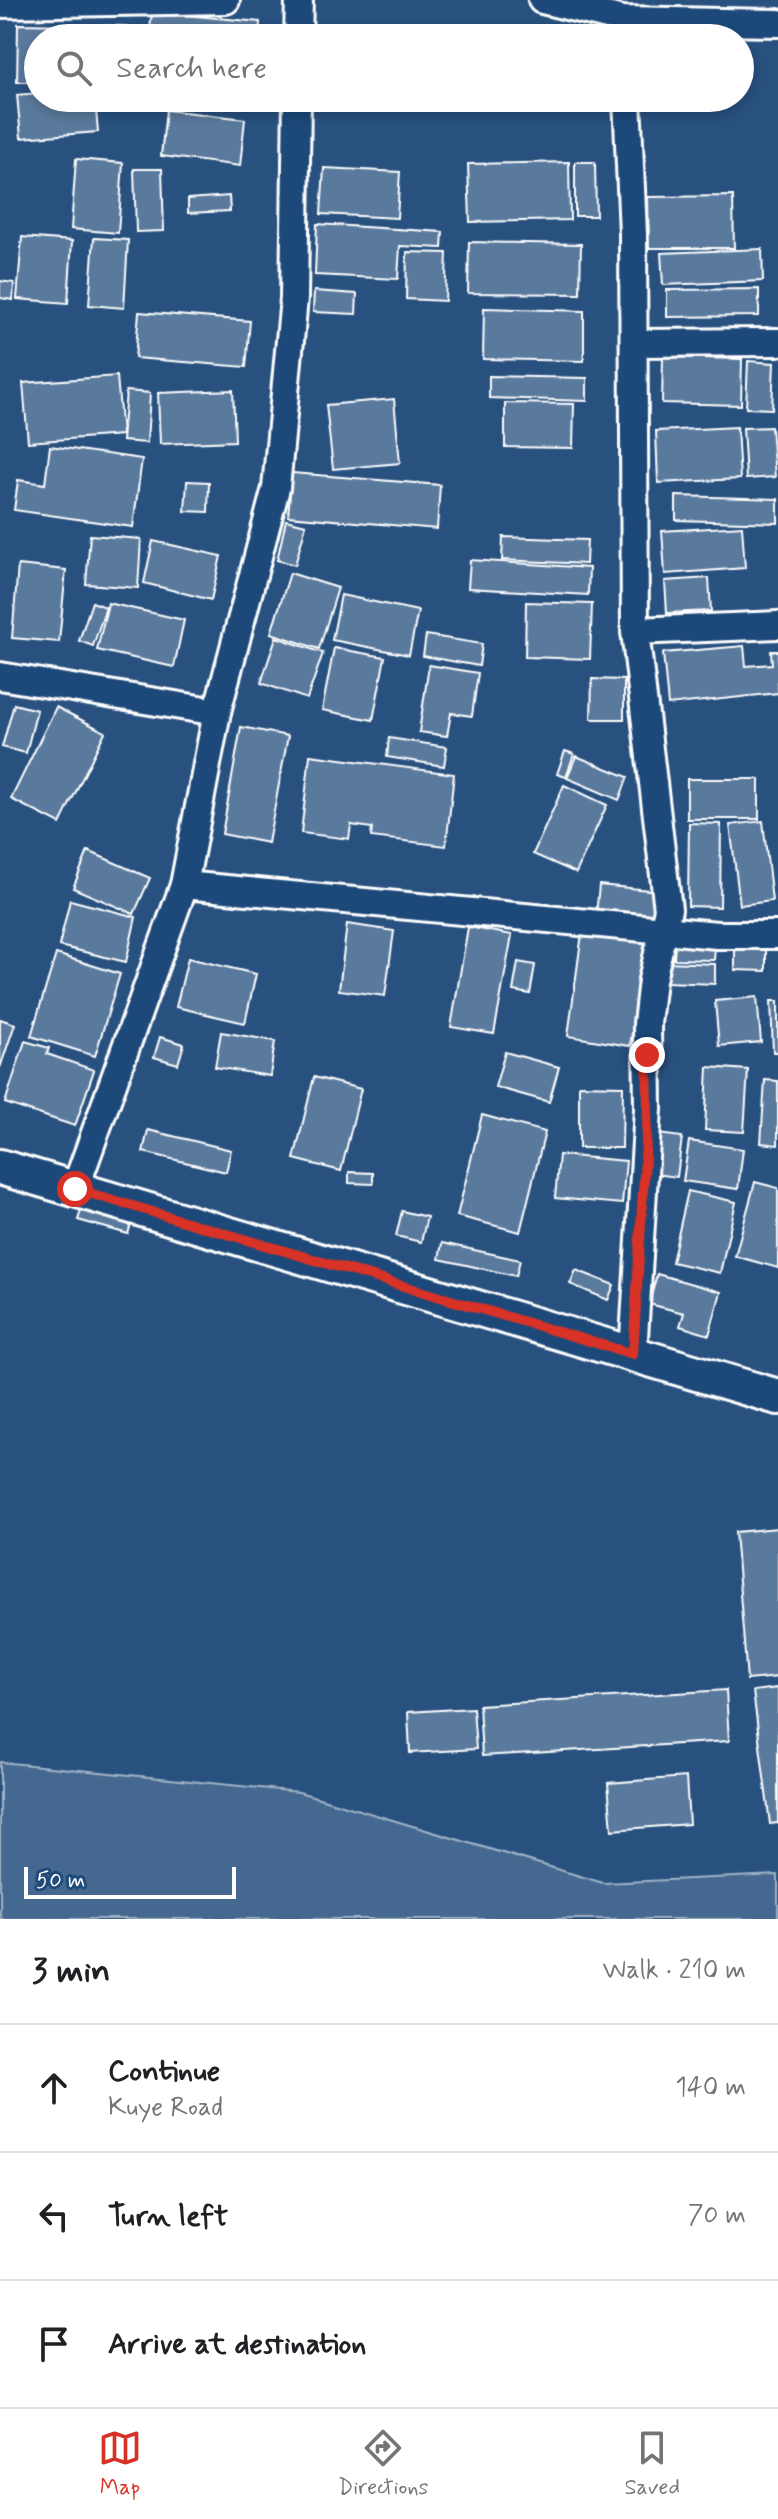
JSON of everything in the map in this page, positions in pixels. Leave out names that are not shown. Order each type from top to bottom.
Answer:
[{"type":"street","points":[[0,4],[226,0]]},
{"type":"street","points":[[298,24],[299,0]]},
{"type":"street","points":[[542,0],[610,24]]},
{"type":"street","points":[[752,24],[778,23]]},
{"type":"street","points":[[75,1189],[184,885],[217,712],[276,488],[294,298],[297,112]]},
{"type":"street","points":[[627,112],[634,343],[635,631],[668,909],[666,930],[652,980],[647,1024],[648,1109],[633,1354]]},
{"type":"street","points":[[634,343],[778,342]]},
{"type":"street","points":[[635,631],[778,625]]},
{"type":"street","points":[[0,676],[217,712]]},
{"type":"street","points":[[184,885],[666,930],[778,935]]},
{"type":"street","points":[[0,1167],[778,1397]]},
{"type":"shaded area","points":[[0,1762],[299,1792],[603,1883],[778,1875],[778,1919],[0,1919]]},
{"type":"building","points":[[152,12],[260,22],[260,24],[151,24]]},
{"type":"building","points":[[18,24],[24,24],[24,82],[17,82]]},
{"type":"building","points":[[24,94],[24,112],[96,112],[98,132],[21,138],[17,95]]},
{"type":"building","points":[[166,112],[245,119],[240,166],[161,156]]},
{"type":"building","points":[[76,159],[123,163],[118,233],[71,229]]},
{"type":"building","points":[[569,162],[570,220],[470,222],[468,164]]},
{"type":"building","points":[[575,162],[595,162],[596,216],[575,216]]},
{"type":"building","points":[[324,168],[400,172],[397,218],[321,214]]},
{"type":"building","points":[[134,169],[162,169],[164,231],[136,232]]},
{"type":"building","points":[[229,196],[230,211],[188,213],[188,199]]},
{"type":"building","points":[[733,196],[734,248],[649,248],[648,197]]},
{"type":"building","points":[[317,224],[443,232],[442,248],[400,246],[398,279],[315,275]]},
{"type":"building","points":[[22,237],[72,241],[68,303],[17,299]]},
{"type":"building","points":[[94,238],[128,240],[124,308],[89,305]]},
{"type":"building","points":[[469,242],[581,244],[580,294],[468,293]]},
{"type":"building","points":[[762,249],[763,281],[663,285],[661,253]]},
{"type":"building","points":[[407,252],[447,253],[445,301],[406,299]]},
{"type":"building","points":[[0,281],[14,283],[13,300],[0,298]]},
{"type":"building","points":[[759,289],[759,316],[667,317],[667,290]]},
{"type":"building","points":[[314,291],[357,294],[356,314],[313,312]]},
{"type":"building","points":[[484,308],[584,311],[584,361],[483,359]]},
{"type":"building","points":[[139,312],[250,321],[246,367],[135,358]]},
{"type":"building","points":[[663,357],[742,359],[741,405],[662,403]]},
{"type":"building","points":[[748,361],[774,363],[772,409],[746,408]]},
{"type":"building","points":[[117,376],[122,435],[28,442],[23,383]]},
{"type":"building","points":[[489,376],[587,378],[587,401],[489,398]]},
{"type":"building","points":[[233,390],[235,441],[160,444],[158,393]]},
{"type":"building","points":[[126,391],[150,393],[147,443],[122,441]]},
{"type":"building","points":[[394,399],[400,463],[333,469],[326,405]]},
{"type":"building","points":[[505,403],[574,404],[573,448],[505,447]]},
{"type":"building","points":[[737,427],[740,479],[658,483],[656,431]]},
{"type":"building","points":[[771,427],[775,477],[746,479],[743,428]]},
{"type":"building","points":[[50,446],[142,459],[133,527],[14,510],[18,480],[45,484]]},
{"type":"building","points":[[292,473],[440,485],[437,529],[288,516]]},
{"type":"building","points":[[187,481],[209,482],[208,512],[185,511]]},
{"type":"building","points":[[676,496],[778,499],[778,523],[676,520]]},
{"type":"building","points":[[286,520],[306,525],[295,565],[277,560]]},
{"type":"building","points":[[742,526],[745,568],[665,574],[662,531]]},
{"type":"building","points":[[90,535],[141,539],[138,588],[86,584]]},
{"type":"building","points":[[503,537],[587,540],[586,564],[502,560]]},
{"type":"building","points":[[153,541],[221,556],[211,600],[144,583]]},
{"type":"building","points":[[470,560],[589,568],[588,595],[468,588]]},
{"type":"building","points":[[18,565],[66,570],[59,642],[12,638]]},
{"type":"building","points":[[290,573],[338,588],[319,649],[271,633]]},
{"type":"building","points":[[709,578],[711,611],[667,613],[665,581]]},
{"type":"building","points":[[341,595],[418,611],[409,655],[332,640]]},
{"type":"building","points":[[92,602],[106,607],[93,646],[79,641]]},
{"type":"building","points":[[526,602],[592,604],[590,659],[525,657]]},
{"type":"building","points":[[108,603],[184,620],[174,667],[97,650]]},
{"type":"building","points":[[426,635],[482,644],[479,666],[423,656]]},
{"type":"building","points":[[276,637],[323,653],[307,699],[261,683]]},
{"type":"building","points":[[744,646],[746,666],[772,664],[771,651],[778,651],[778,693],[668,705],[663,653]]},
{"type":"building","points":[[334,648],[385,657],[373,720],[322,710]]},
{"type":"building","points":[[429,665],[478,673],[472,716],[451,713],[447,736],[419,732]]},
{"type":"building","points":[[592,679],[624,680],[624,719],[591,719]]},
{"type":"building","points":[[14,704],[37,710],[26,753],[2,747]]},
{"type":"building","points":[[56,707],[105,732],[60,824],[11,799]]},
{"type":"building","points":[[241,727],[288,736],[268,843],[222,834]]},
{"type":"building","points":[[389,738],[447,747],[444,766],[387,757]]},
{"type":"building","points":[[565,751],[574,754],[566,777],[557,774]]},
{"type":"building","points":[[310,755],[454,774],[446,846],[371,837],[372,828],[351,825],[349,839],[301,833]]},
{"type":"building","points":[[576,756],[628,777],[619,800],[567,778]]},
{"type":"building","points":[[687,779],[759,779],[759,819],[687,819]]},
{"type":"building","points":[[564,785],[607,805],[576,873],[533,854]]},
{"type":"building","points":[[763,821],[772,901],[740,905],[730,825]]},
{"type":"building","points":[[689,823],[721,824],[720,907],[688,906]]},
{"type":"building","points":[[88,851],[150,878],[134,914],[73,888]]},
{"type":"building","points":[[599,885],[659,891],[657,921],[596,915]]},
{"type":"building","points":[[70,900],[136,917],[126,962],[59,946]]},
{"type":"building","points":[[347,924],[394,931],[385,996],[339,990]]},
{"type":"building","points":[[468,927],[512,935],[494,1034],[451,1027]]},
{"type":"building","points":[[582,933],[645,943],[630,1046],[568,1036]]},
{"type":"building","points":[[735,943],[766,943],[766,971],[735,970]]},
{"type":"building","points":[[675,945],[715,947],[714,960],[674,959]]},
{"type":"building","points":[[56,954],[120,974],[95,1056],[31,1036]]},
{"type":"building","points":[[188,958],[256,974],[245,1023],[176,1007]]},
{"type":"building","points":[[518,962],[535,965],[530,994],[513,991]]},
{"type":"building","points":[[667,962],[715,964],[715,984],[666,982]]},
{"type":"building","points":[[757,997],[761,1042],[719,1046],[715,1001]]},
{"type":"building","points":[[771,1001],[778,1001],[778,1052],[773,1052]]},
{"type":"building","points":[[0,1019],[15,1024],[0,1068]]},
{"type":"building","points":[[221,1032],[275,1041],[270,1076],[215,1067]]},
{"type":"building","points":[[160,1037],[184,1044],[178,1064],[154,1057]]},
{"type":"building","points":[[25,1041],[49,1048],[47,1054],[94,1070],[75,1126],[5,1103]]},
{"type":"building","points":[[505,1052],[559,1067],[549,1102],[495,1087]]},
{"type":"building","points":[[708,1067],[748,1070],[744,1132],[705,1130]]},
{"type":"building","points":[[314,1077],[361,1089],[341,1171],[294,1159]]},
{"type":"building","points":[[765,1080],[778,1081],[778,1145],[761,1143]]},
{"type":"building","points":[[579,1085],[623,1086],[622,1148],[579,1148]]},
{"type":"building","points":[[482,1115],[545,1132],[520,1232],[457,1216]]},
{"type":"building","points":[[148,1130],[231,1150],[226,1172],[143,1152]]},
{"type":"building","points":[[658,1134],[682,1137],[677,1177],[654,1174]]},
{"type":"building","points":[[689,1141],[743,1149],[738,1189],[683,1181]]},
{"type":"building","points":[[559,1155],[626,1161],[622,1204],[555,1198]]},
{"type":"building","points":[[349,1172],[373,1173],[373,1184],[349,1183]]},
{"type":"building","points":[[755,1182],[778,1188],[778,1268],[735,1256]]},
{"type":"building","points":[[688,1191],[736,1202],[720,1273],[672,1262]]},
{"type":"building","points":[[84,1201],[134,1214],[128,1234],[78,1220]]},
{"type":"building","points":[[402,1211],[427,1217],[421,1242],[396,1236]]},
{"type":"building","points":[[442,1243],[520,1260],[516,1276],[439,1259]]},
{"type":"building","points":[[576,1270],[614,1285],[608,1300],[570,1284]]},
{"type":"building","points":[[657,1274],[721,1292],[709,1335],[680,1326],[684,1313],[649,1304]]},
{"type":"building","points":[[778,1528],[778,1677],[747,1680],[735,1532]]},
{"type":"building","points":[[778,1688],[778,1823],[770,1824],[753,1691]]},
{"type":"building","points":[[726,1690],[729,1741],[482,1756],[479,1705]]},
{"type":"building","points":[[473,1708],[476,1749],[410,1753],[408,1712]]},
{"type":"building","points":[[686,1777],[689,1824],[612,1830],[608,1783]]},
{"type":"route","points":[[75,1189],[633,1354],[638,1231],[648,1109],[647,1055]]}]
